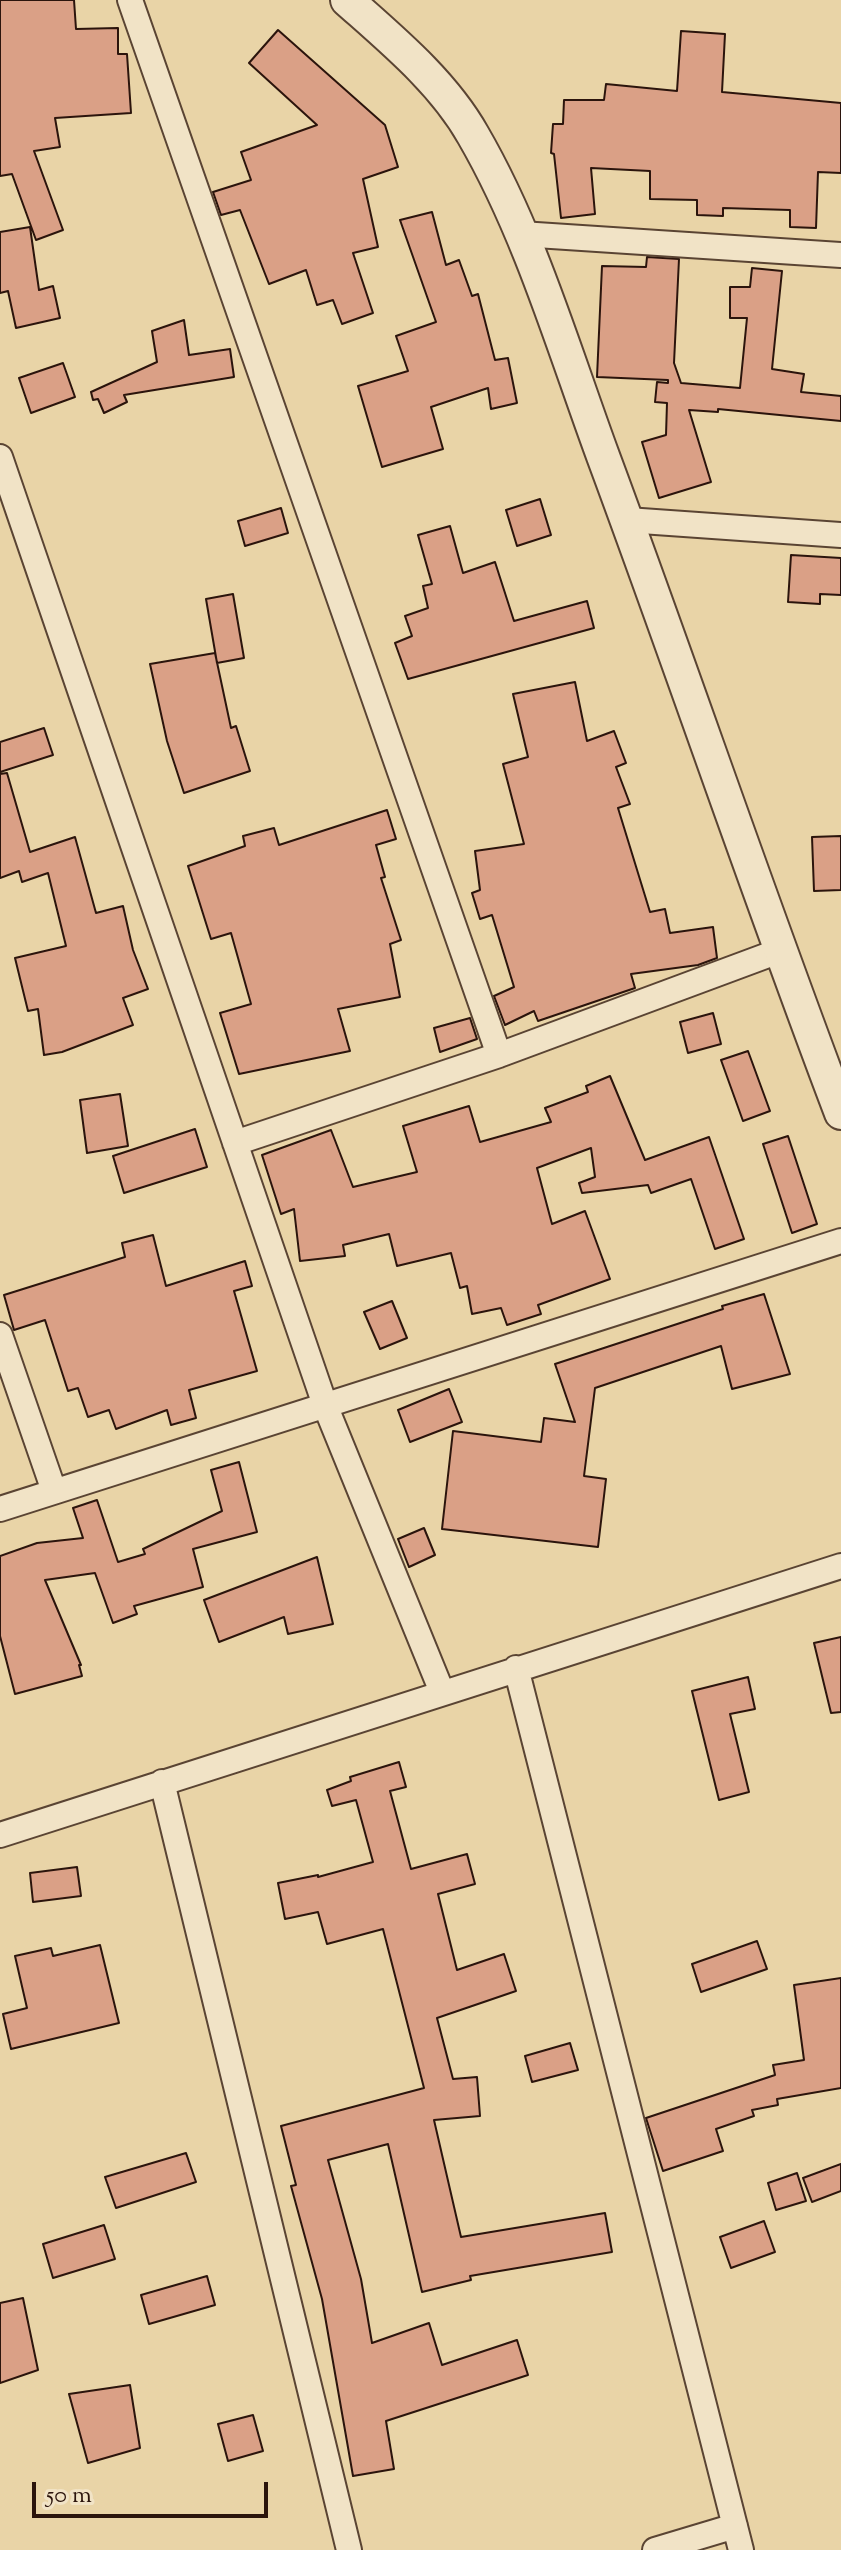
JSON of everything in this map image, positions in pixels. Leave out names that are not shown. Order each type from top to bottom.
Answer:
[{"type":"street","points":[[130,0],[499,1055]]},
{"type":"street","points":[[347,0],[386,34],[440,90],[473,134],[521,234],[627,520],[779,951],[841,1113]]},
{"type":"street","points":[[521,234],[841,255]]},
{"type":"street","points":[[0,457],[325,1405],[442,1692]]},
{"type":"street","points":[[627,520],[841,535]]},
{"type":"street","points":[[235,1143],[499,1055],[779,951]]},
{"type":"street","points":[[0,1509],[841,1241]]},
{"type":"street","points":[[0,1335],[54,1491]]},
{"type":"street","points":[[0,1835],[841,1566]]},
{"type":"street","points":[[516,1668],[738,2538],[655,2550]]},
{"type":"street","points":[[162,1782],[349,2550]]},
{"type":"building","points":[[0,0],[74,0],[76,29],[118,28],[118,54],[127,54],[131,113],[55,118],[60,147],[34,151],[63,230],[36,240],[12,174],[0,176]]},
{"type":"building","points":[[278,30],[385,125],[398,167],[363,179],[378,247],[353,253],[373,313],[342,324],[333,300],[317,305],[306,270],[269,284],[240,210],[221,215],[213,192],[251,180],[241,152],[317,125],[249,63]]},
{"type":"building","points":[[681,31],[725,34],[722,92],[841,103],[841,173],[818,172],[816,228],[790,227],[790,210],[723,208],[723,216],[697,215],[697,200],[650,199],[650,171],[591,168],[595,214],[561,218],[554,154],[551,153],[553,124],[563,124],[564,100],[604,100],[606,84],[677,91]]},
{"type":"building","points":[[432,212],[446,265],[459,260],[472,296],[478,294],[495,360],[508,358],[517,403],[491,409],[488,388],[431,407],[443,449],[382,467],[358,386],[408,371],[396,336],[436,322],[400,220]]},
{"type":"building","points":[[30,227],[39,290],[53,286],[60,318],[16,328],[8,291],[0,293],[0,232]]},
{"type":"building","points":[[647,257],[679,259],[674,363],[681,383],[740,388],[747,318],[730,318],[730,287],[750,287],[752,268],[782,271],[772,369],[804,374],[801,392],[841,396],[841,421],[718,409],[718,412],[689,410],[711,482],[659,498],[642,442],[666,435],[667,403],[655,402],[657,382],[668,383],[668,380],[597,377],[602,266],[646,267]]},
{"type":"building","points":[[184,320],[189,355],[230,349],[234,377],[124,395],[127,402],[104,413],[98,399],[93,400],[91,392],[157,362],[152,331]]},
{"type":"building","points":[[63,363],[75,397],[31,413],[19,378]]},
{"type":"building","points":[[540,499],[551,535],[517,546],[506,510]]},
{"type":"building","points":[[281,508],[288,533],[245,546],[238,521]]},
{"type":"building","points":[[450,526],[463,573],[495,562],[514,621],[587,601],[594,628],[408,679],[395,643],[412,636],[405,616],[428,608],[423,586],[432,584],[418,535]]},
{"type":"building","points":[[791,555],[841,558],[841,595],[820,594],[820,604],[788,602]]},
{"type":"building","points":[[233,594],[244,658],[217,663],[206,599]]},
{"type":"building","points":[[215,653],[231,728],[236,726],[250,771],[184,793],[167,741],[150,664]]},
{"type":"building","points":[[575,682],[587,741],[614,731],[626,763],[616,767],[630,804],[618,808],[650,912],[665,909],[670,933],[713,927],[717,958],[698,965],[631,974],[635,988],[538,1021],[534,1011],[505,1025],[494,996],[514,987],[492,915],[480,919],[472,893],[480,890],[475,851],[524,844],[503,764],[528,757],[513,694]]},
{"type":"building","points":[[44,728],[53,755],[0,772],[0,742]]},
{"type":"building","points":[[7,773],[30,852],[75,837],[96,913],[123,906],[133,950],[148,989],[123,998],[133,1025],[62,1052],[44,1055],[38,1009],[28,1011],[15,958],[66,946],[48,873],[22,882],[19,871],[0,878],[0,774]]},
{"type":"building","points":[[387,810],[396,839],[376,845],[385,877],[381,878],[401,940],[390,944],[400,997],[338,1009],[350,1051],[239,1074],[220,1013],[251,1004],[231,933],[211,939],[188,866],[245,846],[243,836],[274,828],[279,845]]},
{"type":"building","points":[[841,836],[841,890],[814,891],[812,837]]},
{"type":"building","points":[[713,1013],[721,1044],[688,1053],[680,1022]]},
{"type":"building","points":[[470,1018],[477,1039],[440,1052],[434,1028]]},
{"type":"building","points":[[748,1051],[770,1111],[743,1121],[721,1060]]},
{"type":"building","points":[[610,1076],[645,1160],[709,1137],[744,1239],[715,1249],[691,1179],[651,1193],[648,1185],[582,1193],[579,1183],[595,1177],[591,1148],[537,1168],[552,1224],[585,1211],[610,1279],[538,1305],[541,1314],[507,1325],[501,1308],[472,1314],[467,1286],[460,1288],[451,1253],[397,1266],[389,1234],[343,1245],[345,1256],[300,1261],[294,1209],[281,1214],[262,1155],[331,1130],[353,1187],[417,1172],[403,1126],[469,1106],[480,1142],[551,1122],[545,1108],[588,1092],[586,1086]]},
{"type":"building","points":[[120,1094],[128,1146],[87,1153],[80,1100]]},
{"type":"building","points":[[195,1129],[207,1167],[124,1193],[113,1156]]},
{"type":"building","points":[[788,1136],[817,1224],[792,1233],[763,1144]]},
{"type":"building","points":[[153,1235],[166,1286],[245,1261],[252,1286],[234,1291],[257,1371],[189,1390],[196,1418],[171,1425],[167,1410],[116,1429],[109,1410],[88,1417],[78,1388],[68,1391],[45,1320],[14,1330],[4,1295],[125,1257],[122,1243]]},
{"type":"building","points":[[764,1294],[790,1374],[732,1389],[721,1346],[595,1388],[584,1476],[606,1479],[598,1547],[442,1529],[453,1431],[541,1442],[544,1418],[575,1422],[555,1364]]},
{"type":"building","points":[[392,1301],[407,1338],[380,1349],[364,1312]]},
{"type":"building","points":[[449,1389],[462,1422],[410,1442],[398,1410]]},
{"type":"building","points":[[239,1462],[257,1532],[193,1549],[203,1587],[134,1606],[137,1614],[113,1623],[95,1573],[45,1580],[81,1665],[82,1676],[15,1694],[0,1636],[0,1556],[37,1543],[83,1538],[73,1508],[97,1500],[118,1562],[145,1554],[143,1549],[222,1511],[211,1470]]},
{"type":"building","points":[[424,1528],[435,1555],[409,1567],[398,1539]]},
{"type":"building","points":[[317,1557],[333,1624],[288,1634],[284,1617],[219,1642],[204,1600]]},
{"type":"building","points":[[841,1637],[841,1712],[831,1713],[814,1643]]},
{"type":"building","points":[[748,1677],[755,1709],[730,1714],[749,1792],[719,1800],[692,1691]]},
{"type":"building","points":[[399,1762],[406,1787],[390,1791],[411,1869],[467,1854],[475,1884],[438,1894],[457,1970],[504,1954],[516,1991],[437,2018],[453,2079],[477,2077],[480,2116],[434,2120],[461,2237],[605,2213],[612,2252],[470,2276],[471,2280],[422,2292],[388,2144],[328,2160],[361,2279],[372,2343],[429,2323],[442,2365],[517,2340],[528,2375],[386,2421],[394,2469],[353,2476],[322,2299],[291,2186],[296,2185],[281,2126],[424,2088],[383,1929],[327,1944],[318,1912],[285,1919],[278,1883],[318,1877],[373,1862],[356,1800],[332,1806],[327,1790],[351,1781],[350,1777]]},
{"type":"building","points":[[77,1867],[81,1896],[33,1902],[30,1873]]},
{"type":"building","points":[[757,1941],[767,1969],[701,1992],[692,1964]]},
{"type":"building","points":[[100,1945],[119,2023],[11,2049],[3,2014],[27,2008],[15,1956],[51,1948],[53,1956]]},
{"type":"building","points":[[841,1978],[841,2088],[777,2099],[778,2105],[752,2110],[754,2116],[716,2129],[723,2151],[663,2171],[646,2118],[775,2075],[773,2065],[804,2060],[794,1985]]},
{"type":"building","points":[[570,2043],[578,2070],[532,2082],[525,2056]]},
{"type":"building","points":[[186,2153],[196,2182],[116,2208],[105,2177]]},
{"type":"building","points":[[841,2164],[841,2191],[812,2202],[803,2178]]},
{"type":"building","points":[[797,2173],[806,2201],[776,2210],[768,2183]]},
{"type":"building","points":[[764,2221],[775,2252],[731,2268],[720,2237]]},
{"type":"building","points":[[104,2225],[115,2259],[53,2278],[43,2244]]},
{"type":"building","points":[[207,2276],[215,2305],[149,2324],[141,2295]]},
{"type":"building","points":[[23,2298],[38,2370],[0,2383],[0,2303]]},
{"type":"building","points":[[130,2385],[140,2448],[88,2463],[69,2394]]},
{"type":"building","points":[[253,2415],[263,2451],[228,2461],[218,2424]]}]
